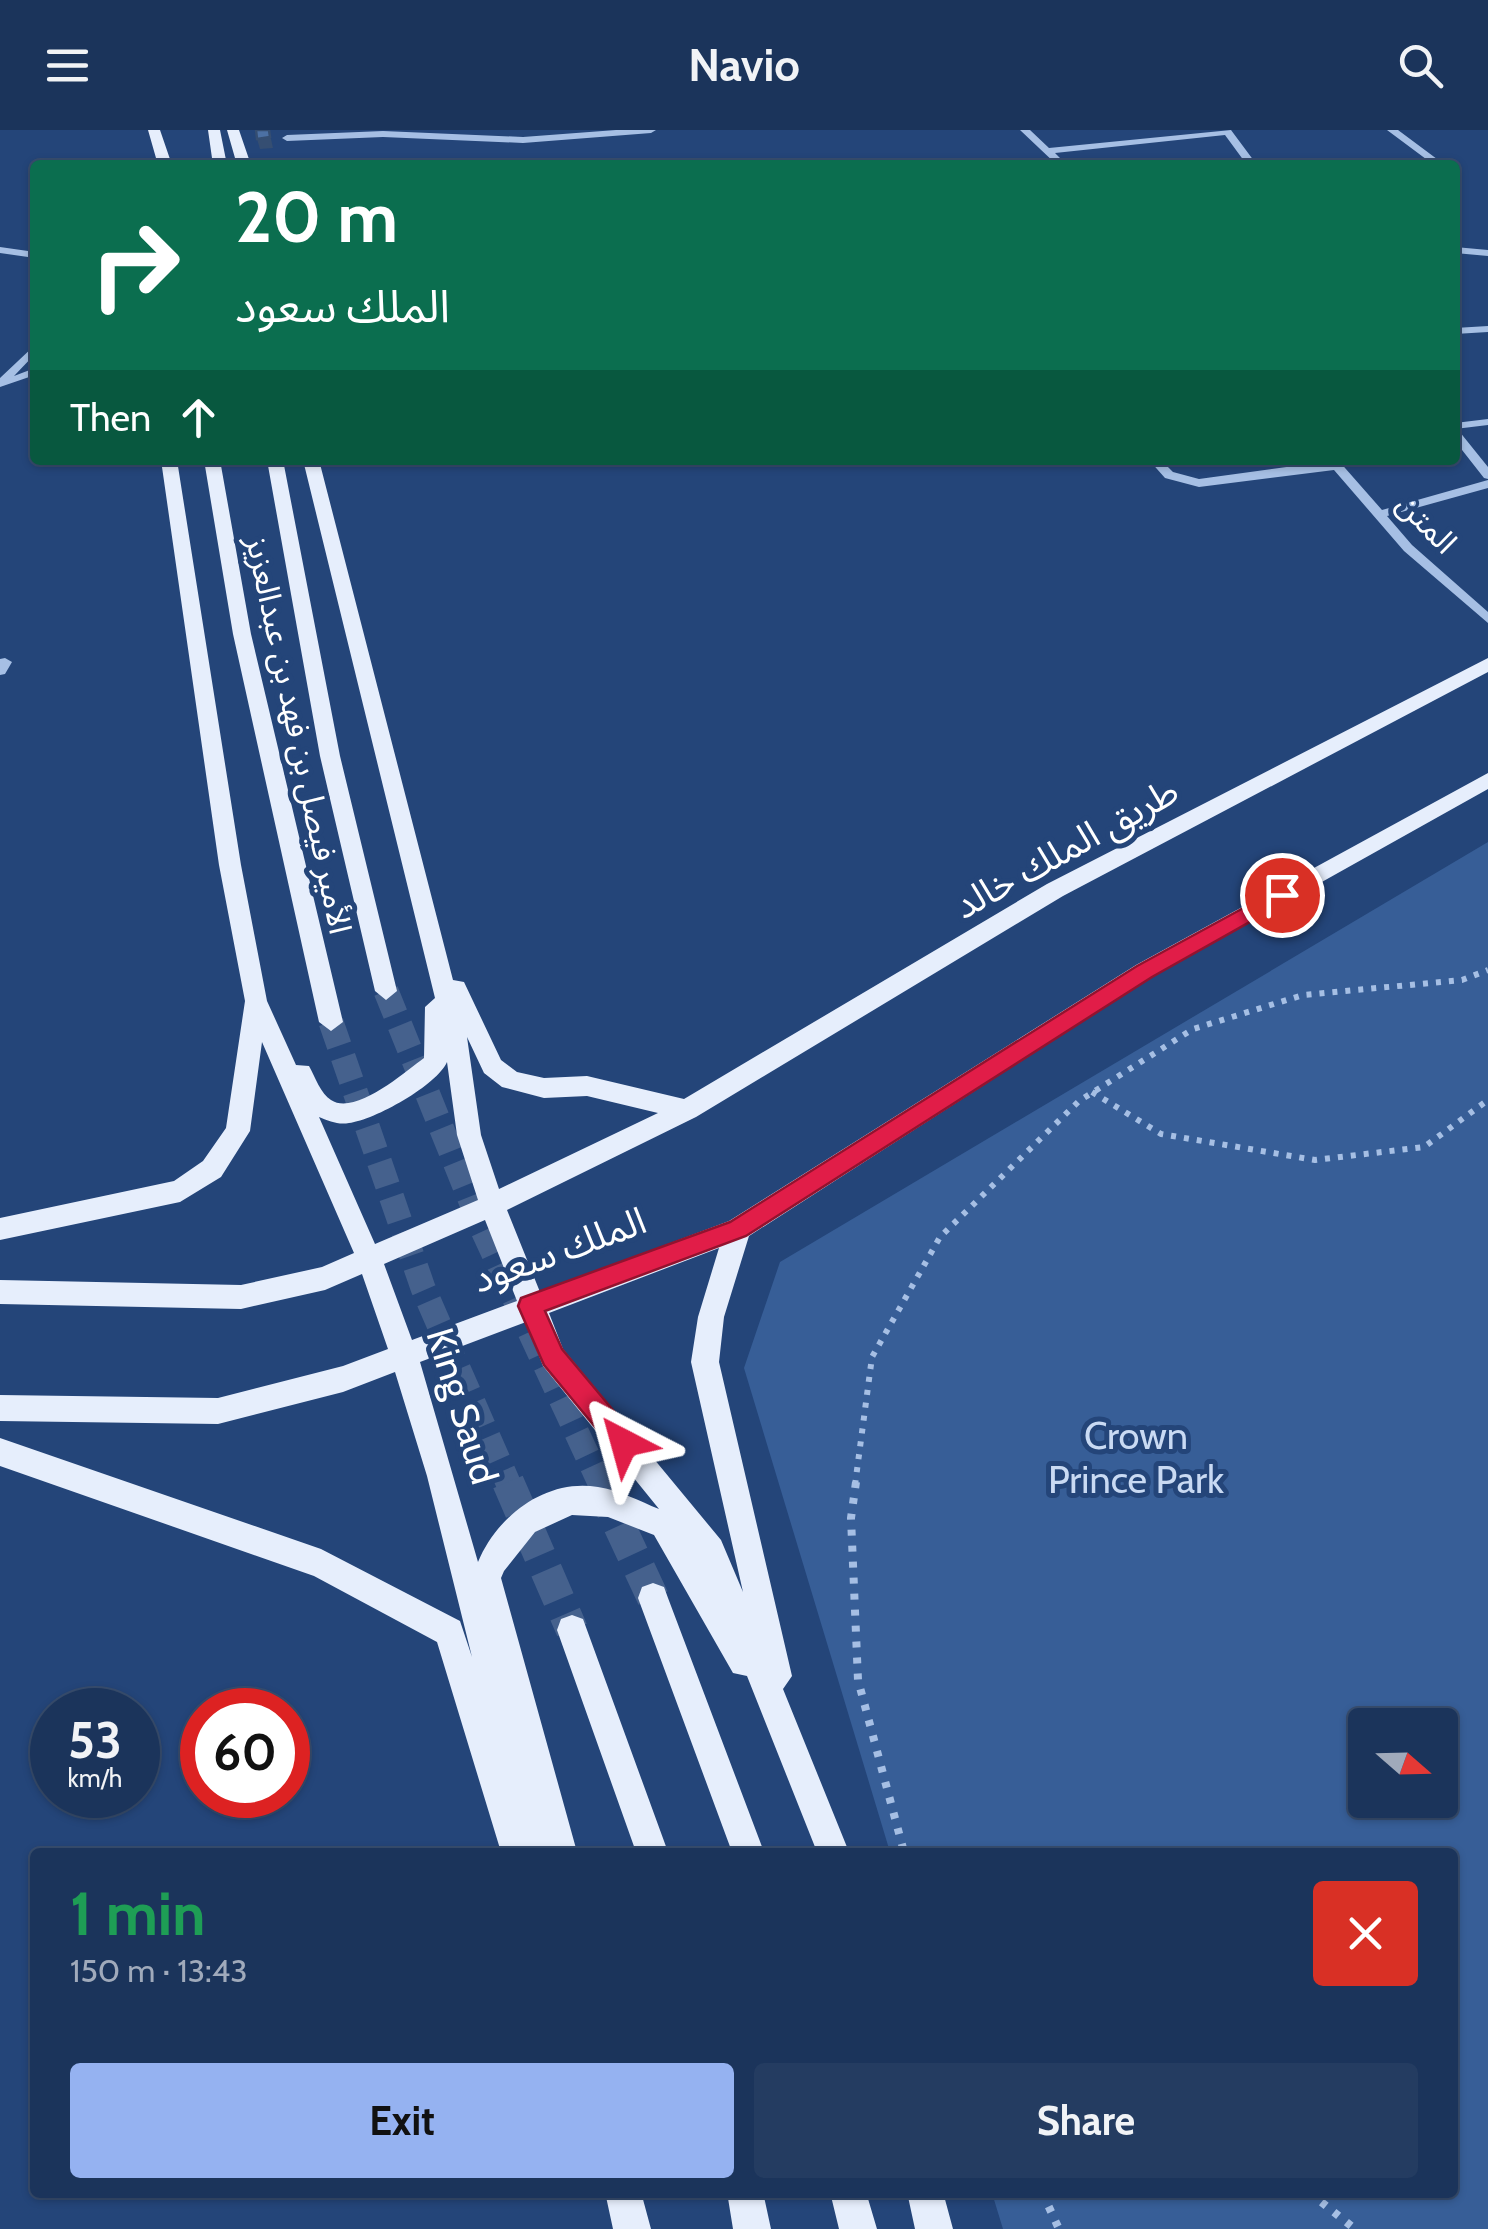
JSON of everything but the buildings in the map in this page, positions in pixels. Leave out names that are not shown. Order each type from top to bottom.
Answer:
[{"type":"main road","points":[[214,130],[219,160]]},
{"type":"main road","points":[[233,130],[242,160]]},
{"type":"main road","points":[[147,160],[155,136]]},
{"type":"main road","points":[[155,136],[163,160]]},
{"type":"main road","name":"الأمير فيصل بن فهد بن عبدالعزيز","points":[[170,465],[230,864],[256,1002]]},
{"type":"main road","name":"الأمير فيصل بن فهد بن عبدالعزيز","points":[[213,465],[242,634],[331,1022]]},
{"type":"main road","name":"الأمير فيصل بن فهد بن عبدالعزيز","points":[[276,465],[330,756],[386,990]]},
{"type":"main road","name":"الأمير فيصل بن فهد بن عبدالعزيز","points":[[312,465],[419,883]]},
{"type":"main road","name":"طريق الملك خالد","points":[[687,1110],[1055,890],[1488,664]]},
{"type":"main road","points":[[792,1744],[705,1362],[711,1317],[738,1229],[1144,972],[1488,780]]},
{"type":"main road","points":[[256,1002],[322,1107],[339,1113],[378,1105],[435,1063],[439,1026],[419,883]]},
{"type":"main road","points":[[419,883],[450,976],[492,1066],[510,1080],[544,1088],[586,1086],[687,1110]]},
{"type":"main road","points":[[419,883],[454,1027],[470,1135],[530,1306],[553,1357],[711,1550],[831,1848]]},
{"type":"main road","points":[[0,1229],[180,1191],[212,1169],[238,1131],[256,1002]]},
{"type":"main road","name":"King Saud","points":[[256,1002],[369,1259],[404,1355],[440,1476],[535,1848]]},
{"type":"main road","name":"الملك سعود","points":[[0,1292],[240,1297],[326,1278],[492,1205],[687,1110]]},
{"type":"main road","name":"الملك سعود","points":[[0,1408],[218,1411],[343,1379],[738,1229]]},
{"type":"main road","points":[[0,1452],[321,1564],[449,1632],[516,1848]]},
{"type":"main road","points":[[560,1848],[486,1578],[494,1553],[508,1534],[548,1505],[593,1500],[664,1525],[792,1744]]},
{"type":"main road","points":[[653,1598],[747,1848]]},
{"type":"main road","points":[[572,1630],[651,1848]]},
{"type":"main road","points":[[746,2198],[752,2229]]},
{"type":"main road","points":[[850,2198],[858,2229]]},
{"type":"main road","points":[[926,2198],[934,2229]]},
{"type":"street","points":[[288,138],[433,133],[523,140],[568,133],[651,130]]},
{"type":"street","points":[[1025,130],[1057,160]]},
{"type":"street","points":[[1392,130],[1433,160]]},
{"type":"street","points":[[1048,152],[1227,131],[1248,160]]},
{"type":"street","points":[[0,250],[30,254]]},
{"type":"street","points":[[1460,250],[1488,253]]},
{"type":"street","points":[[1460,331],[1488,329]]},
{"type":"street","points":[[0,385],[30,353]]},
{"type":"street","points":[[0,385],[30,373]]},
{"type":"street","points":[[1460,428],[1488,422]]},
{"type":"street","points":[[1460,436],[1488,475]]},
{"type":"street","points":[[1160,465],[1170,476],[1199,483],[1320,465]]},
{"type":"street","name":"المتن","points":[[1336,465],[1408,548],[1488,619]]},
{"type":"street","points":[[1379,514],[1488,484]]},
{"type":"path","points":[[903,1848],[858,1680],[851,1518],[872,1357],[940,1237],[1092,1092],[1193,1030],[1303,995],[1462,980],[1488,970]]},
{"type":"path","points":[[1092,1092],[1162,1134],[1315,1160],[1424,1147],[1488,1100]]},
{"type":"path","points":[[1045,2198],[1059,2229]]},
{"type":"path","points":[[1316,2198],[1355,2229]]},
{"type":"green space","name":"Crown Prince Park","points":[[1488,842],[1488,2229],[1003,2229],[994,2198],[1458,2198],[1458,1848],[889,1848],[744,1368],[780,1262]]},
{"type":"tunnel","points":[[386,991],[481,1226],[601,1485]]},
{"type":"tunnel","points":[[331,1022],[423,1288],[509,1485]]},
{"type":"tunnel","points":[[508,1482],[572,1630]]},
{"type":"tunnel","points":[[599,1482],[653,1598]]},
{"type":"route","points":[[624,1443],[553,1357],[530,1306],[738,1229],[1144,972],[1282,895]]}]
